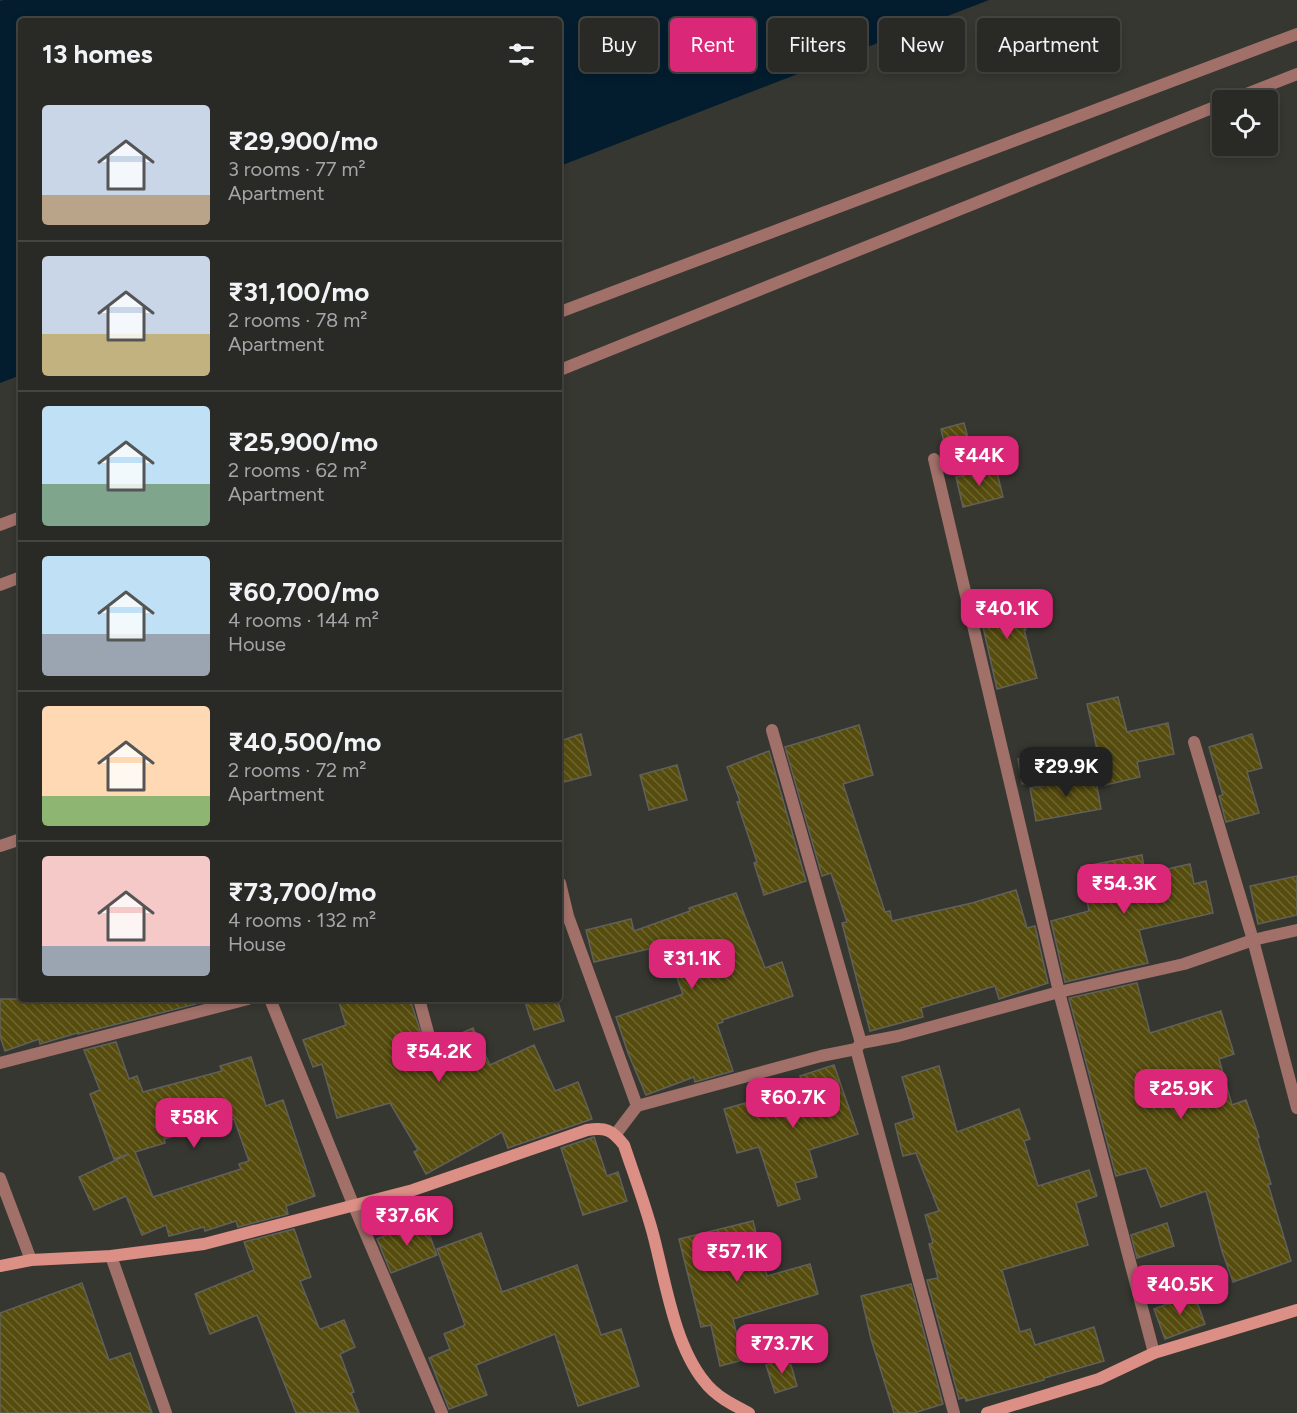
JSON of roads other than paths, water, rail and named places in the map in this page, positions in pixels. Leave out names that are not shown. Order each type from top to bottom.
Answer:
[{"type":"main road","points":[[0,1266],[31,1260],[111,1256],[204,1244],[413,1190],[587,1130],[601,1128],[615,1135],[624,1145],[652,1232],[672,1316],[693,1365],[705,1383],[717,1394],[749,1413]]},
{"type":"main road","points":[[987,1413],[1099,1379],[1154,1353],[1297,1310]]},
{"type":"street","points":[[562,311],[1297,34]]},
{"type":"street","points":[[1256,90],[1297,74]]},
{"type":"street","points":[[562,369],[1212,108]]},
{"type":"street","points":[[934,459],[1059,992],[1154,1353]]},
{"type":"street","points":[[0,525],[18,517]]},
{"type":"street","points":[[0,585],[18,578]]},
{"type":"street","points":[[772,730],[859,1046],[954,1413]]},
{"type":"street","points":[[1194,742],[1253,940],[1297,1108]]},
{"type":"street","points":[[0,846],[18,840]]},
{"type":"street","points":[[562,900],[564,917],[637,1106]]},
{"type":"street","points":[[615,1135],[637,1106],[1059,992],[1184,964],[1253,940],[1297,930]]},
{"type":"street","points":[[0,1063],[235,1002]]},
{"type":"street","points":[[271,1002],[353,1204],[442,1413]]},
{"type":"street","points":[[420,1002],[429,1036]]},
{"type":"street","points":[[0,1178],[31,1260]]},
{"type":"street","points":[[111,1256],[166,1413]]},
{"type":"water","points":[[989,0],[942,18],[879,18],[879,43],[867,47],[867,18],[768,18],[768,72],[803,72],[562,165],[562,18],[18,18],[18,376],[0,383],[0,1]]}]
